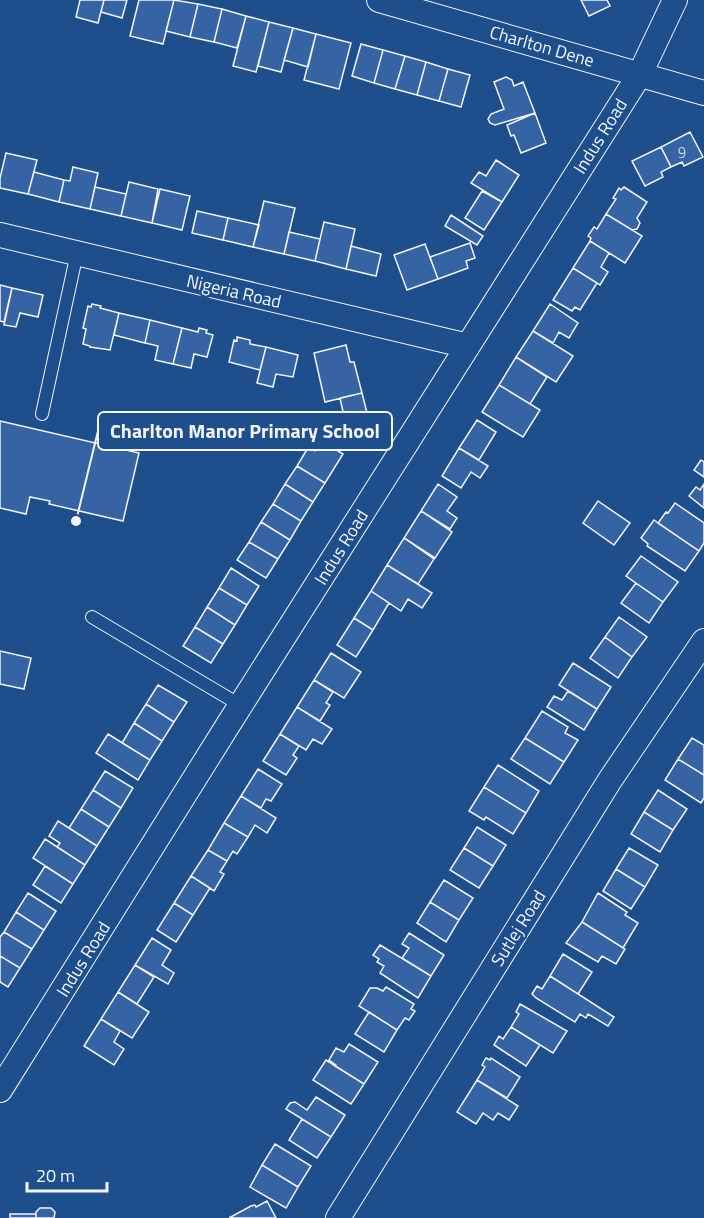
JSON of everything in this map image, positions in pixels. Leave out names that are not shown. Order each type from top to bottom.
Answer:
[{"type":"street","name":"Charlton Dene","points":[[379,0],[704,93]]},
{"type":"street","name":"Indus Road","points":[[0,1090],[240,705],[640,74],[675,0]]},
{"type":"street","name":"Nigeria Road","points":[[0,235],[468,346]]},
{"type":"street","name":"Sutlej Road","points":[[338,1218],[610,780],[704,641]]},
{"type":"lane","points":[[42,414],[77,253]]},
{"type":"lane","points":[[92,617],[240,705]]},
{"type":"building","points":[[80,0],[104,0],[98,23],[76,17]]},
{"type":"building","points":[[104,0],[127,0],[122,18],[101,12]]},
{"type":"building","points":[[139,0],[174,0],[163,44],[130,36]]},
{"type":"building","points":[[174,0],[198,4],[190,37],[166,31]]},
{"type":"building","points":[[581,0],[607,0],[610,6],[589,16]]},
{"type":"building","points":[[198,4],[222,9],[214,42],[190,37]]},
{"type":"building","points":[[222,9],[246,16],[237,48],[214,42]]},
{"type":"building","points":[[246,16],[269,22],[256,72],[233,66]]},
{"type":"building","points":[[269,22],[293,28],[281,72],[258,66]]},
{"type":"building","points":[[293,28],[316,34],[308,67],[284,60]]},
{"type":"building","points":[[316,34],[351,43],[339,89],[304,80]]},
{"type":"building","points":[[361,44],[383,50],[374,83],[352,76]]},
{"type":"building","points":[[383,50],[405,56],[395,89],[374,83]]},
{"type":"building","points":[[405,56],[426,62],[417,95],[395,89]]},
{"type":"building","points":[[426,62],[448,69],[439,101],[417,95]]},
{"type":"building","points":[[448,69],[470,75],[461,107],[439,101]]},
{"type":"building","points":[[506,77],[512,80],[514,86],[523,82],[535,113],[495,125],[488,119],[491,114],[504,109],[494,82]]},
{"type":"building","points":[[535,113],[546,143],[521,153],[507,125]]},
{"type":"building","points":[[690,132],[703,157],[684,166],[682,162],[671,167],[661,147]]},
{"type":"building","points":[[661,147],[671,167],[661,172],[663,177],[645,186],[632,161]]},
{"type":"building","points":[[6,153],[37,160],[28,194],[0,188]]},
{"type":"building","points":[[496,160],[519,175],[502,202],[471,183],[479,172],[486,176]]},
{"type":"building","points":[[73,167],[98,173],[90,209],[59,202],[64,180],[70,181]]},
{"type":"building","points":[[34,172],[64,180],[59,202],[28,194]]},
{"type":"building","points":[[129,182],[158,189],[152,223],[121,216]]},
{"type":"building","points":[[95,187],[126,194],[121,216],[90,209]]},
{"type":"building","points":[[624,187],[647,202],[637,218],[640,223],[637,229],[632,230],[606,214],[616,199],[613,198],[619,188],[621,190]]},
{"type":"building","points":[[160,189],[190,196],[182,230],[152,223]]},
{"type":"building","points":[[482,191],[502,202],[484,230],[465,218]]},
{"type":"building","points":[[264,201],[295,208],[284,254],[253,247]]},
{"type":"building","points":[[197,211],[228,218],[223,240],[192,233]]},
{"type":"building","points":[[606,214],[642,236],[625,263],[590,241],[591,238],[588,236],[594,227],[597,229]]},
{"type":"building","points":[[451,215],[483,236],[477,245],[445,226]]},
{"type":"building","points":[[228,218],[259,225],[253,247],[223,240]]},
{"type":"building","points":[[324,222],[355,229],[346,269],[315,261]]},
{"type":"building","points":[[289,232],[320,239],[315,261],[284,254]]},
{"type":"building","points":[[590,241],[609,253],[601,267],[608,272],[600,285],[573,268]]},
{"type":"building","points":[[470,243],[475,258],[466,261],[468,268],[438,279],[430,257]]},
{"type":"building","points":[[425,244],[438,279],[407,290],[394,255]]},
{"type":"building","points":[[351,246],[381,254],[376,276],[346,269]]},
{"type":"building","points":[[573,268],[597,283],[580,310],[575,307],[572,311],[553,300]]},
{"type":"building","points":[[0,285],[12,288],[4,322],[0,321]]},
{"type":"building","points":[[12,288],[43,295],[38,317],[20,313],[16,327],[4,325]]},
{"type":"building","points":[[92,304],[119,313],[110,350],[83,344],[86,329],[83,328],[88,306],[91,307]]},
{"type":"building","points":[[550,304],[578,323],[569,338],[559,332],[553,343],[533,331]]},
{"type":"building","points":[[119,313],[150,320],[145,343],[114,335]]},
{"type":"building","points":[[150,320],[182,328],[173,364],[155,360],[158,346],[145,343]]},
{"type":"building","points":[[182,328],[198,332],[199,328],[213,335],[207,357],[194,354],[191,368],[173,364]]},
{"type":"building","points":[[533,331],[573,356],[556,382],[516,357]]},
{"type":"building","points":[[237,337],[250,340],[250,344],[266,347],[260,370],[229,362],[234,340],[237,341]]},
{"type":"building","points":[[346,345],[350,362],[354,362],[362,393],[325,402],[314,353]]},
{"type":"building","points":[[266,347],[298,355],[293,377],[276,374],[273,387],[257,383]]},
{"type":"building","points":[[516,357],[547,377],[530,404],[499,385]]},
{"type":"building","points":[[499,385],[540,410],[523,437],[482,412]]},
{"type":"building","points":[[362,393],[370,425],[347,430],[340,398]]},
{"type":"building","points":[[477,420],[496,432],[479,460],[459,448]]},
{"type":"building","points":[[0,421],[139,453],[123,521],[49,504],[50,501],[30,497],[26,514],[0,508]]},
{"type":"building","points":[[322,441],[343,454],[325,483],[297,466],[309,446],[315,451]]},
{"type":"building","points":[[459,448],[488,466],[480,478],[471,472],[461,488],[442,476]]},
{"type":"building","points":[[701,460],[704,462],[704,477],[694,470]]},
{"type":"building","points":[[297,466],[325,483],[313,502],[285,484]]},
{"type":"building","points":[[285,484],[313,502],[301,521],[273,504]]},
{"type":"building","points":[[438,484],[457,497],[447,511],[457,518],[450,529],[421,511]]},
{"type":"building","points":[[704,484],[704,508],[689,496],[696,487],[700,490]]},
{"type":"building","points":[[598,501],[630,523],[614,545],[583,523]]},
{"type":"building","points":[[675,503],[704,523],[704,543],[699,551],[658,523]]},
{"type":"building","points":[[273,504],[301,521],[290,540],[261,522]]},
{"type":"building","points":[[421,511],[452,532],[435,558],[404,538]]},
{"type":"building","points":[[654,520],[699,551],[685,571],[647,546],[648,544],[641,538]]},
{"type":"building","points":[[261,522],[290,540],[278,559],[249,542]]},
{"type":"building","points":[[404,538],[434,559],[418,584],[387,565]]},
{"type":"building","points":[[249,542],[278,559],[266,578],[237,560]]},
{"type":"building","points":[[641,556],[678,582],[663,602],[626,576]]},
{"type":"building","points":[[387,565],[432,593],[422,608],[408,599],[401,611],[371,591]]},
{"type":"building","points":[[231,568],[259,586],[247,605],[219,588]]},
{"type":"building","points":[[636,583],[663,602],[649,623],[621,603]]},
{"type":"building","points":[[219,588],[247,605],[235,625],[207,607]]},
{"type":"building","points":[[371,591],[389,603],[373,630],[354,618]]},
{"type":"building","points":[[207,607],[235,625],[223,644],[195,627]]},
{"type":"building","points":[[619,617],[647,637],[632,657],[605,637]]},
{"type":"building","points":[[354,618],[373,630],[356,657],[337,645]]},
{"type":"building","points":[[195,627],[223,644],[211,663],[183,646]]},
{"type":"building","points":[[605,637],[632,657],[618,678],[590,658]]},
{"type":"building","points":[[0,651],[31,658],[24,689],[0,684]]},
{"type":"building","points":[[331,653],[361,672],[344,698],[314,680]]},
{"type":"building","points":[[573,663],[611,687],[597,709],[559,685]]},
{"type":"building","points":[[314,680],[333,692],[326,703],[330,705],[320,721],[297,707]]},
{"type":"building","points":[[158,685],[187,702],[174,722],[146,704]]},
{"type":"building","points":[[568,691],[597,709],[584,730],[547,707],[554,696],[562,700]]},
{"type":"building","points":[[146,704],[174,722],[162,741],[134,723]]},
{"type":"building","points":[[297,707],[332,729],[322,744],[313,739],[306,750],[280,734]]},
{"type":"building","points":[[542,711],[568,727],[565,733],[578,740],[564,762],[525,738]]},
{"type":"building","points":[[134,723],[162,741],[150,760],[122,743]]},
{"type":"building","points":[[108,734],[150,760],[138,780],[96,753]]},
{"type":"building","points":[[280,734],[299,746],[293,755],[297,758],[286,775],[263,761]]},
{"type":"building","points":[[525,738],[564,762],[550,784],[511,759]]},
{"type":"building","points":[[692,738],[704,745],[704,775],[678,759]]},
{"type":"building","points":[[678,759],[704,775],[704,798],[701,803],[665,780]]},
{"type":"building","points":[[498,765],[539,791],[526,813],[484,787]]},
{"type":"building","points":[[258,769],[282,784],[271,801],[266,799],[261,808],[241,796]]},
{"type":"building","points":[[105,771],[133,788],[121,808],[93,790]]},
{"type":"building","points":[[484,787],[526,813],[513,834],[486,817],[484,820],[469,811]]},
{"type":"building","points":[[93,790],[121,808],[109,827],[81,809]]},
{"type":"building","points":[[658,790],[687,809],[673,830],[644,812]]},
{"type":"building","points":[[241,796],[276,818],[267,833],[255,825],[248,837],[224,823]]},
{"type":"building","points":[[81,809],[109,827],[97,846],[69,828]]},
{"type":"building","points":[[644,812],[673,830],[660,852],[631,834]]},
{"type":"building","points":[[58,821],[97,846],[85,865],[57,847],[60,843],[49,836]]},
{"type":"building","points":[[224,823],[248,837],[237,854],[233,851],[227,861],[208,850]]},
{"type":"building","points":[[477,827],[506,845],[493,866],[464,848]]},
{"type":"building","points":[[45,839],[85,865],[73,884],[33,858]]},
{"type":"building","points":[[464,848],[493,866],[479,888],[450,870]]},
{"type":"building","points":[[629,848],[658,865],[645,887],[616,869]]},
{"type":"building","points":[[208,850],[227,861],[220,872],[224,874],[214,891],[191,876]]},
{"type":"building","points":[[45,866],[73,884],[61,903],[33,885]]},
{"type":"building","points":[[616,869],[645,887],[631,909],[603,891]]},
{"type":"building","points":[[191,876],[210,888],[193,915],[174,903]]},
{"type":"building","points":[[444,880],[473,898],[459,920],[430,902]]},
{"type":"building","points":[[28,893],[56,911],[44,930],[16,912]]},
{"type":"building","points":[[598,893],[627,912],[625,915],[638,923],[623,948],[582,922]]},
{"type":"building","points":[[430,902],[459,920],[446,942],[417,923]]},
{"type":"building","points":[[174,903],[193,915],[176,942],[157,930]]},
{"type":"building","points":[[16,912],[44,930],[32,949],[4,932]]},
{"type":"building","points":[[582,922],[625,949],[616,964],[602,956],[598,962],[566,943]]},
{"type":"building","points":[[4,932],[32,949],[20,968],[0,956],[0,937]]},
{"type":"building","points":[[409,933],[444,955],[431,976],[402,958],[409,948],[402,944]]},
{"type":"building","points":[[152,938],[171,950],[162,965],[174,973],[168,984],[135,965]]},
{"type":"building","points":[[380,945],[431,976],[418,998],[380,973],[384,966],[377,962],[379,959],[373,955]]},
{"type":"building","points":[[563,954],[592,972],[578,994],[550,976]]},
{"type":"building","points":[[0,956],[20,968],[8,987],[0,982]]},
{"type":"building","points":[[135,965],[154,977],[137,1004],[118,992]]},
{"type":"building","points":[[550,976],[614,1017],[608,1026],[588,1014],[586,1018],[580,1014],[575,1022],[536,998],[532,994],[537,986],[542,989]]},
{"type":"building","points":[[386,987],[414,1004],[411,1009],[415,1011],[409,1020],[405,1018],[397,1030],[359,1006],[370,988],[383,991]]},
{"type":"building","points":[[118,992],[149,1012],[132,1038],[101,1019]]},
{"type":"building","points":[[520,1004],[567,1031],[553,1053],[511,1027],[519,1014],[516,1012]]},
{"type":"building","points":[[369,1012],[397,1030],[384,1052],[355,1034]]},
{"type":"building","points":[[101,1019],[120,1031],[114,1042],[124,1049],[114,1065],[84,1046]]},
{"type":"building","points":[[511,1027],[540,1045],[526,1066],[494,1045],[499,1036],[503,1039]]},
{"type":"building","points":[[349,1044],[378,1062],[364,1084],[329,1060],[336,1048],[344,1052]]},
{"type":"building","points":[[486,1058],[490,1060],[491,1058],[520,1077],[507,1098],[477,1080],[485,1067],[482,1065]]},
{"type":"building","points":[[326,1060],[364,1084],[351,1104],[313,1080]]},
{"type":"building","points":[[477,1080],[518,1106],[509,1120],[498,1113],[493,1120],[483,1113],[476,1124],[457,1112]]},
{"type":"building","points":[[316,1097],[345,1115],[331,1137],[286,1109],[290,1103],[295,1102],[307,1110]]},
{"type":"building","points":[[302,1119],[331,1137],[317,1158],[289,1140]]},
{"type":"building","points":[[275,1144],[311,1166],[298,1187],[262,1165]]},
{"type":"building","points":[[262,1165],[298,1187],[286,1208],[250,1187]]},
{"type":"building","points":[[267,1201],[276,1218],[229,1218],[251,1206],[256,1207]]},
{"type":"building","points":[[40,1208],[51,1208],[55,1212],[54,1218],[36,1218],[36,1212]]},
{"type":"building","points":[[10,1214],[36,1214],[36,1218],[10,1218]]},
{"type":"place","name":"Charlton Manor Primary School","points":[[76,521]]}]
